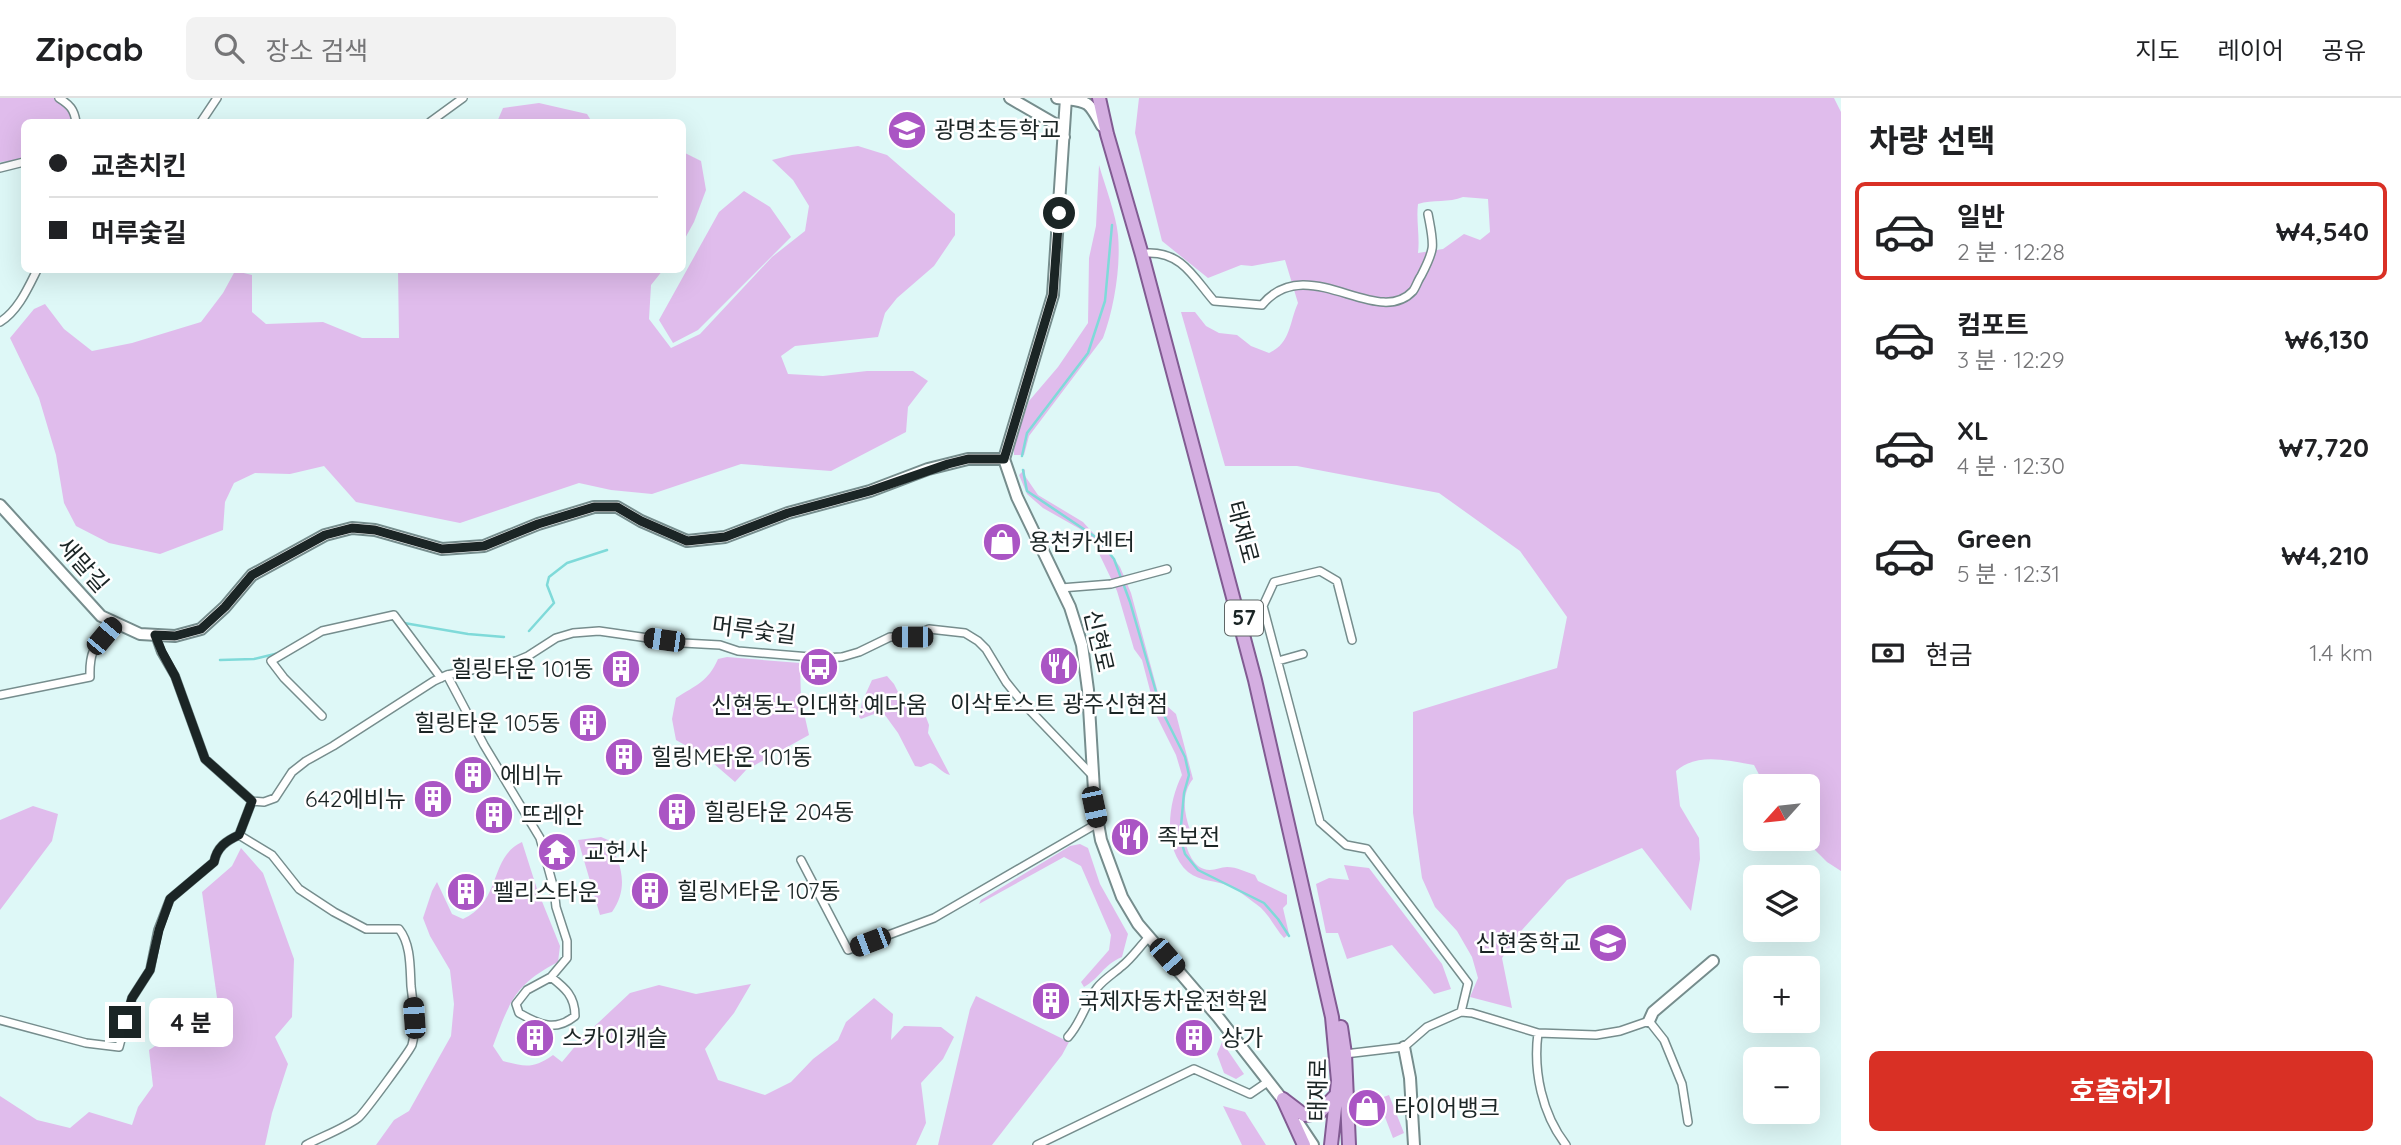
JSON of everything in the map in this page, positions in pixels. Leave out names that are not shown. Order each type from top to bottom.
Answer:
[{"type":"main road","name":"태재로","points":[[1099,98],[1261,706],[1332,1017],[1342,1089]]},
{"type":"main road","name":"태재로","points":[[1107,98],[1259,679],[1334,1000],[1341,1054],[1342,1089],[1334,1145]]},
{"type":"main road","points":[[1334,1000],[1340,1018],[1345,1054],[1342,1089],[1349,1145]]},
{"type":"main road","points":[[1283,1099],[1304,1115],[1319,1113],[1342,1089]]},
{"type":"main road","points":[[1283,1099],[1304,1145]]},
{"type":"street","points":[[59,98],[70,105],[75,119]]},
{"type":"street","points":[[203,119],[217,98]]},
{"type":"street","points":[[434,119],[463,98]]},
{"type":"street","points":[[1010,98],[1055,124],[1063,137]]},
{"type":"street","points":[[1004,459],[1053,295],[1064,98],[1084,99],[1093,107],[1107,134]]},
{"type":"street","points":[[0,168],[21,163]]},
{"type":"street","points":[[1148,253],[1162,253],[1173,257],[1187,268],[1214,301],[1262,305],[1271,294],[1317,284],[1355,298],[1395,302],[1413,291],[1434,246],[1428,214]]},
{"type":"street","points":[[0,323],[24,295],[35,273]]},
{"type":"street","name":"새말길","points":[[0,505],[101,617],[140,635],[175,636],[201,629],[225,607],[252,575],[325,535],[352,528],[375,530],[442,549],[484,546],[538,524],[594,507],[617,507],[641,521],[687,541],[725,537],[788,513],[870,491],[928,470],[968,459],[1004,459]]},
{"type":"street","name":"신현로","points":[[1004,459],[1017,497],[1070,607],[1082,645],[1098,822],[1101,840],[1122,897],[1138,924],[1218,1017],[1283,1099],[1313,1145]]},
{"type":"street","points":[[1061,588],[1111,584],[1167,569]]},
{"type":"street","points":[[1352,640],[1337,581],[1320,571],[1274,582],[1263,606],[1320,822],[1346,845],[1367,849],[1468,983],[1461,1012]]},
{"type":"street","points":[[322,716],[271,661],[322,631],[394,615],[444,677],[540,838],[568,948],[568,958],[551,976],[527,990],[516,1004],[519,1013],[537,1023],[556,1026],[565,1024],[575,1016],[575,1006],[569,992],[551,976]]},
{"type":"street","points":[[0,695],[90,677],[93,647],[115,623]]},
{"type":"street","name":"머루숯길","points":[[252,801],[264,802],[275,797],[292,772],[306,761],[444,677],[516,661],[556,638],[573,633],[599,631],[683,643],[720,645],[738,651],[822,658],[842,657],[890,637],[912,637],[929,629],[965,633],[986,649],[1006,682],[1023,703],[1093,775]]},
{"type":"street","points":[[0,1020],[86,1043],[119,1047],[132,998],[150,970],[159,930],[170,899],[214,862],[216,853],[225,841],[239,835],[252,801],[205,759],[175,676],[155,635]]},
{"type":"street","points":[[1278,661],[1303,654]]},
{"type":"street","points":[[801,860],[848,950],[934,918],[1098,822]]},
{"type":"street","points":[[239,835],[271,855],[299,889],[334,912],[366,929],[399,929],[405,936],[410,961],[414,1018],[412,1043],[408,1053],[361,1116],[306,1145]]},
{"type":"street","points":[[1068,1037],[1077,1027],[1090,997],[1108,975],[1123,965],[1149,937]]},
{"type":"street","points":[[1345,1054],[1404,1046],[1427,1027],[1461,1012],[1538,1033],[1596,1035],[1620,1031],[1649,1021],[1654,1012],[1713,961]]},
{"type":"street","points":[[1649,1021],[1664,1040],[1682,1084],[1688,1122]]},
{"type":"street","points":[[1538,1033],[1536,1051],[1544,1103],[1552,1123],[1566,1145]]},
{"type":"street","points":[[1404,1046],[1410,1078],[1414,1145]]},
{"type":"street","points":[[1037,1145],[1194,1069],[1250,1094],[1269,1081]]},
{"type":"shaded area","points":[[0,98],[58,98],[74,119],[21,119],[21,160],[0,162]]},
{"type":"shaded area","points":[[1139,98],[1834,98],[1841,112],[1841,871],[1816,851],[1820,851],[1820,774],[1759,774],[1754,765],[1714,759],[1694,761],[1676,771],[1680,806],[1699,838],[1700,859],[1691,911],[1642,848],[1567,880],[1522,930],[1502,958],[1512,1008],[1470,997],[1478,978],[1472,957],[1457,931],[1435,907],[1422,878],[1413,813],[1413,712],[1557,668],[1567,617],[1520,551],[1439,493],[1297,466],[1225,466],[1181,312],[1195,312],[1206,326],[1219,333],[1237,335],[1251,346],[1269,353],[1282,344],[1298,303],[1285,260],[1252,266],[1241,265],[1208,278],[1162,241],[1135,133]],"holes":[[[1463,197],[1488,199],[1490,232],[1480,240],[1464,234],[1443,249],[1418,253],[1418,204]]]},
{"type":"shaded area","points":[[539,103],[587,114],[590,119],[498,119],[503,108]]},
{"type":"shaded area","points":[[858,146],[887,155],[955,214],[955,235],[934,266],[897,298],[885,313],[878,337],[795,346],[781,356],[788,374],[823,376],[867,371],[913,371],[928,381],[908,407],[906,432],[831,471],[741,464],[652,494],[611,490],[579,483],[460,523],[356,502],[324,466],[290,474],[255,473],[234,483],[225,502],[223,530],[160,554],[109,543],[76,526],[64,503],[56,455],[39,398],[10,338],[34,309],[45,304],[64,329],[92,351],[132,343],[201,322],[234,273],[244,273],[252,275],[252,312],[266,324],[323,322],[362,338],[399,338],[398,273],[661,273],[651,285],[649,319],[671,348],[700,334],[772,257],[805,231],[809,206],[793,180],[772,160]]},
{"type":"shaded area","points":[[686,154],[701,161],[706,190],[686,237]]},
{"type":"shaded area","points":[[1099,165],[1115,218],[1119,247],[1116,287],[1107,327],[1103,338],[1029,436],[1024,455],[1014,455],[1014,443],[1029,401],[1058,367],[1088,323],[1089,258],[1096,226]]},
{"type":"shaded area","points":[[744,191],[770,207],[791,237],[698,330],[673,343],[659,320],[719,212]]},
{"type":"shaded area","points":[[1025,469],[1025,476],[1038,495],[1083,522],[1120,567],[1131,593],[1160,700],[1176,714],[1193,779],[1185,797],[1190,830],[1184,837],[1192,858],[1204,869],[1231,867],[1255,875],[1258,881],[1287,895],[1287,904],[1283,908],[1289,934],[1284,938],[1261,908],[1246,897],[1229,886],[1193,875],[1180,862],[1174,851],[1170,825],[1173,798],[1182,775],[1176,755],[1157,717],[1142,660],[1134,649],[1117,591],[1092,539],[1043,508],[1027,494],[1019,475]]},
{"type":"shaded area","points":[[727,657],[800,663],[801,700],[809,735],[746,770],[735,782],[706,757],[676,740],[672,719],[676,698],[706,678],[718,659]]},
{"type":"shaded area","points":[[887,676],[904,704],[917,708],[926,717],[928,733],[950,775],[930,763],[921,767],[915,766],[898,733],[882,711],[861,719],[859,717],[862,702],[872,680]]},
{"type":"shaded area","points":[[33,806],[58,814],[52,841],[0,910],[0,820]]},
{"type":"shaded area","points":[[601,837],[608,840],[617,858],[622,885],[621,894],[612,912],[600,915],[578,840]]},
{"type":"shaded area","points":[[522,842],[560,946],[558,962],[532,978],[509,1006],[493,1046],[503,1061],[529,1066],[553,1055],[562,1062],[582,1038],[630,993],[659,985],[696,994],[751,984],[734,1013],[705,1049],[718,1080],[765,1095],[791,1082],[813,1059],[838,1040],[846,1022],[874,998],[893,1014],[891,1040],[904,1026],[941,1027],[954,1037],[943,1059],[921,1083],[926,1123],[916,1145],[376,1145],[394,1120],[409,1111],[451,1036],[454,1004],[450,970],[423,918],[432,891],[437,882],[452,914],[463,919],[484,901],[504,858]]},
{"type":"shaded area","points":[[1080,844],[1088,848],[1100,884],[1128,934],[1122,957],[1084,987],[1081,982],[1109,950],[1111,935],[1081,866],[1064,857],[979,904],[981,900],[1070,846]]},
{"type":"shaded area","points":[[241,848],[263,873],[294,959],[292,1017],[275,1037],[288,1064],[265,1145],[0,1145],[0,1096],[37,1120],[70,1128],[89,1112],[132,1125],[138,1107],[153,1086],[149,1050],[218,1005],[202,892],[232,866]]},
{"type":"shaded area","points":[[1344,865],[1369,868],[1442,964],[1451,989],[1434,994],[1392,945],[1347,959],[1338,933],[1326,933],[1316,884],[1329,878],[1349,880]]},
{"type":"shaded area","points":[[976,996],[1069,1042],[1062,1055],[992,1145],[938,1145],[970,1009]]},
{"type":"shaded area","points":[[1222,1042],[1244,1074],[1236,1079],[1224,1073],[1217,1054]]},
{"type":"shaded area","points":[[1389,1095],[1404,1133],[1393,1138],[1378,1099]]},
{"type":"shaded area","points":[[1223,1106],[1245,1112],[1266,1145],[1242,1145]]},
{"type":"waterway","points":[[1022,456],[1027,433],[1088,353],[1105,301],[1112,225]]},
{"type":"waterway","points":[[1023,470],[1027,491],[1097,538],[1114,559],[1130,602],[1161,709],[1185,757],[1189,775],[1184,793],[1180,837],[1185,854],[1198,870],[1264,903],[1289,936]]},
{"type":"waterway","points":[[529,631],[554,603],[547,585],[549,577],[567,563],[607,550]]},
{"type":"waterway","points":[[404,623],[504,637]]},
{"type":"waterway","points":[[220,660],[254,659],[279,653]]},
{"type":"place","name":"광명초등학교","points":[[907,130]]},
{"type":"place","name":"용천카센터","points":[[1002,542]]},
{"type":"place","name":"이삭토스트 광주신현점","points":[[1059,666]]},
{"type":"place","name":"신현동노인대학.예다움","points":[[819,667]]},
{"type":"place","name":"힐링타운 101동","points":[[621,669]]},
{"type":"place","name":"힐링타운 105동","points":[[588,723]]},
{"type":"place","name":"힐링M타운 101동","points":[[624,757]]},
{"type":"place","name":"에비뉴","points":[[473,775]]},
{"type":"place","name":"642에비뉴","points":[[433,799]]},
{"type":"place","name":"힐링타운 204동","points":[[677,812]]},
{"type":"place","name":"뜨레안","points":[[494,815]]},
{"type":"place","name":"족보전","points":[[1130,837]]},
{"type":"place","name":"교헌사","points":[[557,852]]},
{"type":"place","name":"힐링M타운 107동","points":[[650,891]]},
{"type":"place","name":"펠리스타운","points":[[466,892]]},
{"type":"place","name":"신현중학교","points":[[1608,943]]},
{"type":"place","name":"국제자동차운전학원","points":[[1051,1001]]},
{"type":"place","name":"스카이캐슬","points":[[535,1038]]},
{"type":"place","name":"상가","points":[[1194,1038]]},
{"type":"place","name":"타이어뱅크","points":[[1367,1108]]},
{"type":"route","points":[[125,1022],[132,998],[150,970],[159,930],[170,899],[214,862],[216,853],[225,841],[239,835],[252,801],[205,759],[175,676],[155,635],[175,636],[201,629],[225,607],[252,575],[325,535],[352,528],[375,530],[442,549],[484,546],[538,524],[594,507],[617,507],[641,521],[687,541],[725,537],[788,513],[870,491],[948,464],[968,459],[1004,459],[1053,295],[1059,213]]}]
